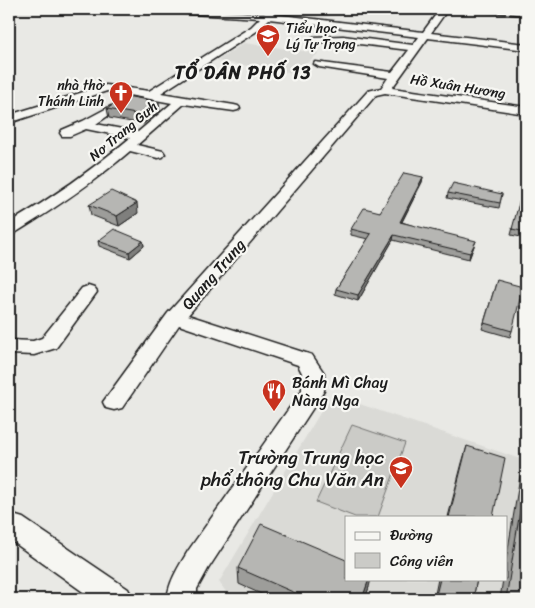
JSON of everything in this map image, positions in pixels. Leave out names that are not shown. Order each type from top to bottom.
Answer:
[{"type":"street","points":[[140,9],[293,12]]},
{"type":"street","name":"Quang Trung","points":[[182,599],[183,587],[198,560],[313,391],[313,373],[305,360],[175,316],[372,93],[390,83],[444,9]]},
{"type":"street","points":[[481,9],[526,13]]},
{"type":"street","points":[[271,12],[419,42]]},
{"type":"street","name":"Nơ Trang Gưh","points":[[151,95],[254,28],[271,12]]},
{"type":"street","points":[[316,39],[526,47]]},
{"type":"street","name":"Hồ Xuân Hương","points":[[319,64],[390,83],[526,111]]},
{"type":"street","points":[[9,119],[106,88],[151,95]]},
{"type":"street","name":"Nơ Trang Gưh","points":[[9,230],[57,201],[95,174],[179,103],[174,98],[151,95]]},
{"type":"street","points":[[50,96],[66,101]]},
{"type":"street","points":[[174,98],[234,108]]},
{"type":"street","points":[[66,133],[85,125],[111,109]]},
{"type":"street","points":[[85,125],[140,136]]},
{"type":"street","points":[[127,147],[158,154]]},
{"type":"street","points":[[9,347],[34,348],[49,343],[88,292]]},
{"type":"street","points":[[114,402],[175,316]]},
{"type":"street","points":[[13,528],[118,599]]},
{"type":"shaded area","name":"Tiểu học Lý Tự Trọng","points":[[244,43],[319,53],[295,73],[217,61]]},
{"type":"shaded area","name":"Trường Trung học phổ thông Chu Văn An","points":[[348,400],[526,461],[526,599],[231,599],[219,582],[326,403]]},
{"type":"green space","points":[[352,425],[405,443],[378,516],[352,516],[316,502]]},
{"type":"building","points":[[126,96],[159,102],[142,115],[107,109]]},
{"type":"building","points":[[404,173],[423,177],[400,222],[476,241],[470,253],[394,235],[358,295],[336,289],[371,234],[351,229],[364,208],[380,212]]},
{"type":"building","points":[[453,183],[502,194],[500,203],[448,193]]},
{"type":"building","points":[[111,191],[137,203],[117,216],[89,205]]},
{"type":"building","points":[[521,196],[526,197],[526,232],[512,229]]},
{"type":"building","points":[[114,229],[143,241],[129,252],[98,241]]},
{"type":"building","points":[[497,280],[523,287],[512,331],[484,323]]},
{"type":"building","points":[[467,446],[505,458],[493,516],[449,516]]},
{"type":"building","points":[[526,473],[526,599],[506,599]]},
{"type":"building","points":[[261,524],[345,560],[345,580],[369,580],[362,599],[309,599],[238,568]]},
{"type":"building","points":[[440,580],[477,580],[473,599],[435,599]]},
{"type":"place","name":"Tiểu học Lý Tự Trọng","points":[[268,57]]},
{"type":"place","name":"nhà thờ Thánh Linh","points":[[121,114]]},
{"type":"place","name":"Bánh Mì Chay Nàng Nga","points":[[274,412]]},
{"type":"place","name":"Trường Trung học phổ thông Chu Văn An","points":[[401,489]]},
{"type":"district","name":"TỔ DÂN PHỐ 13","points":[[243,73]]}]
